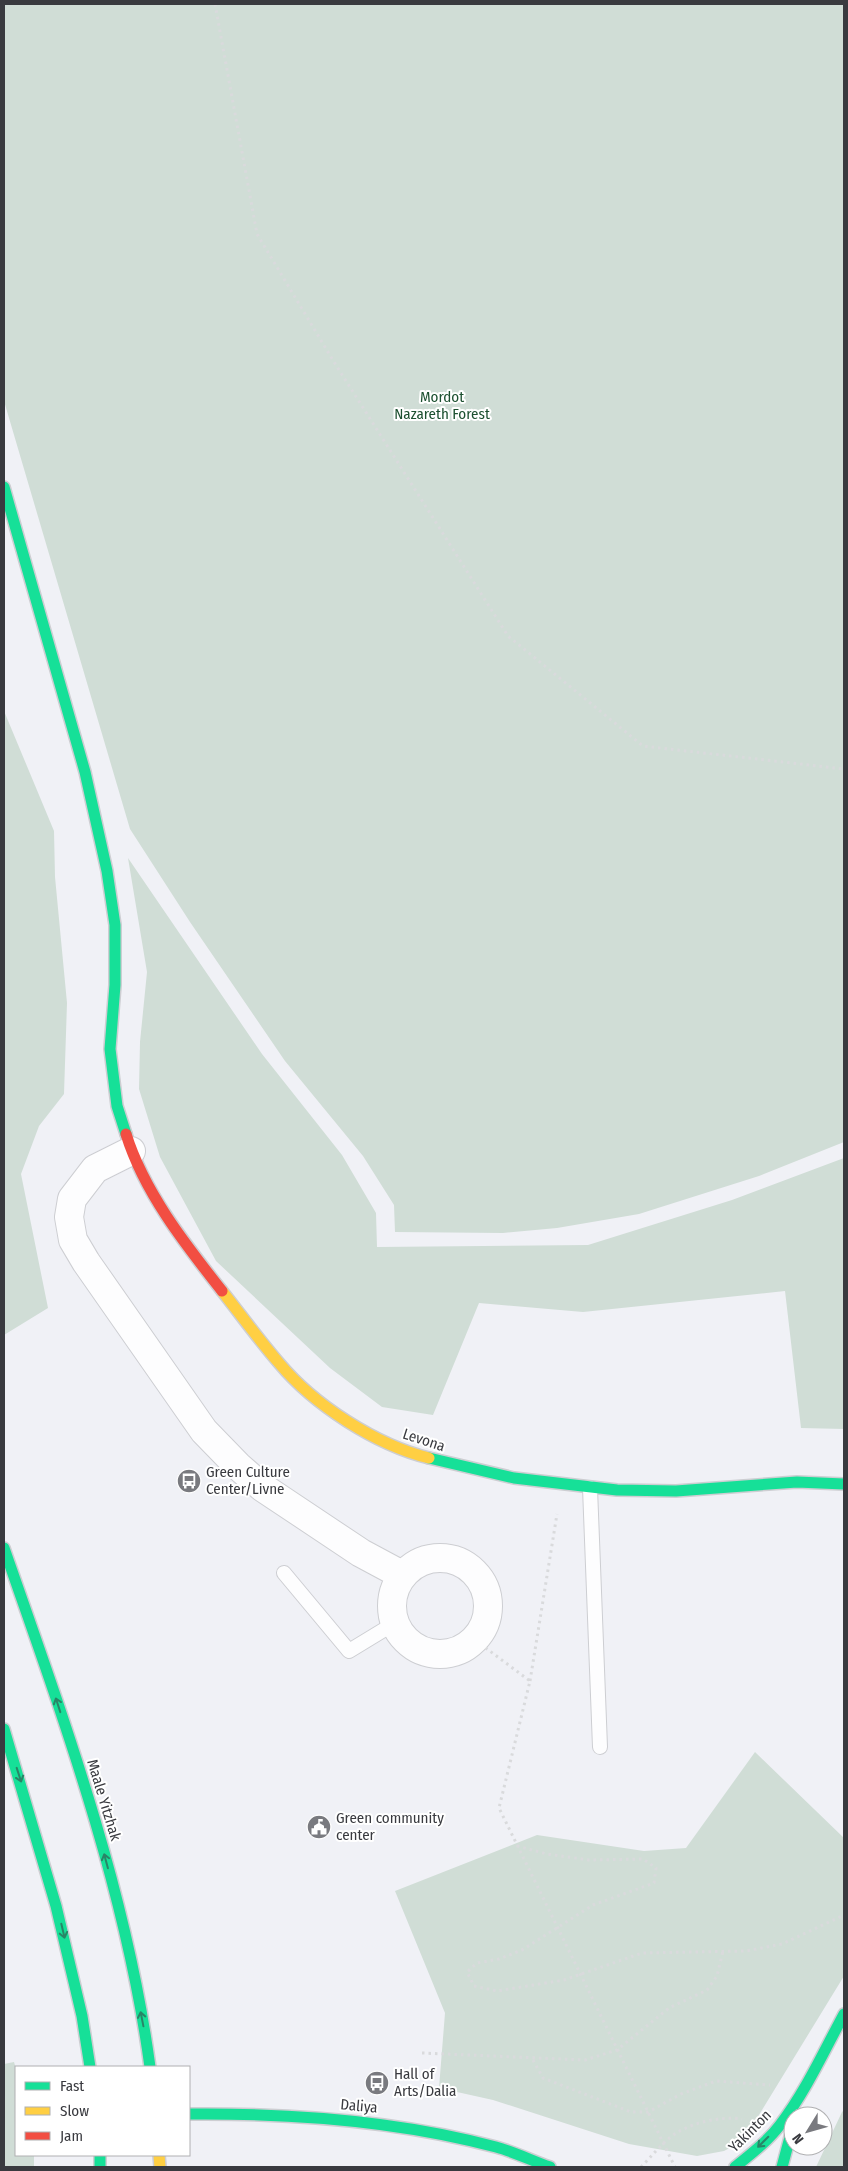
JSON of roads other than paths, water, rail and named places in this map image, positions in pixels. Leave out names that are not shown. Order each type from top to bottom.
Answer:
[{"type":"street","name":"Levona","points":[[4,487],[85,772],[107,871],[115,925],[115,984],[110,1049],[117,1106],[130,1150],[148,1184],[185,1244],[230,1304],[280,1365],[324,1406],[370,1434],[409,1453],[514,1478],[617,1490],[676,1491],[797,1482],[844,1484]]},
{"type":"street","points":[[130,1150],[95,1169],[72,1199],[69,1217],[73,1240],[86,1262],[204,1430],[238,1466],[262,1487],[361,1553],[402,1575]]},
{"type":"street","name":"Maale Yitzhak","points":[[4,1548],[93,1810],[116,1896],[132,1968],[150,2066]]},
{"type":"street","points":[[444,1558],[459,1562],[472,1570],[482,1582],[488,1597],[488,1613],[484,1628],[475,1640],[462,1650],[446,1654],[430,1654],[415,1648],[403,1637],[395,1623],[392,1611],[392,1598],[402,1575],[414,1565],[429,1559],[444,1558]]},
{"type":"street","points":[[4,1728],[36,1827],[58,1910],[76,1989],[90,2066]]},
{"type":"street","name":"Yakinton","points":[[735,2167],[751,2154],[779,2125],[803,2090],[844,2014]]},
{"type":"street","name":"Yakinton","points":[[799,2106],[803,2090]]},
{"type":"street","name":"Daliya","points":[[190,2114],[229,2113],[372,2121],[432,2132],[498,2148],[550,2167]]},
{"type":"lane","points":[[590,1488],[600,1747]]},
{"type":"lane","points":[[284,1573],[348,1651],[395,1623]]},
{"type":"place","name":"Green Culture Center/Livne","points":[[189,1481]]},
{"type":"place","name":"Green community center","points":[[319,1827]]},
{"type":"place","name":"Hall of Arts/Dalia","points":[[377,2083]]},
{"type":"park label","name":"Mordot Nazareth Forest","points":[[442,406]]}]
